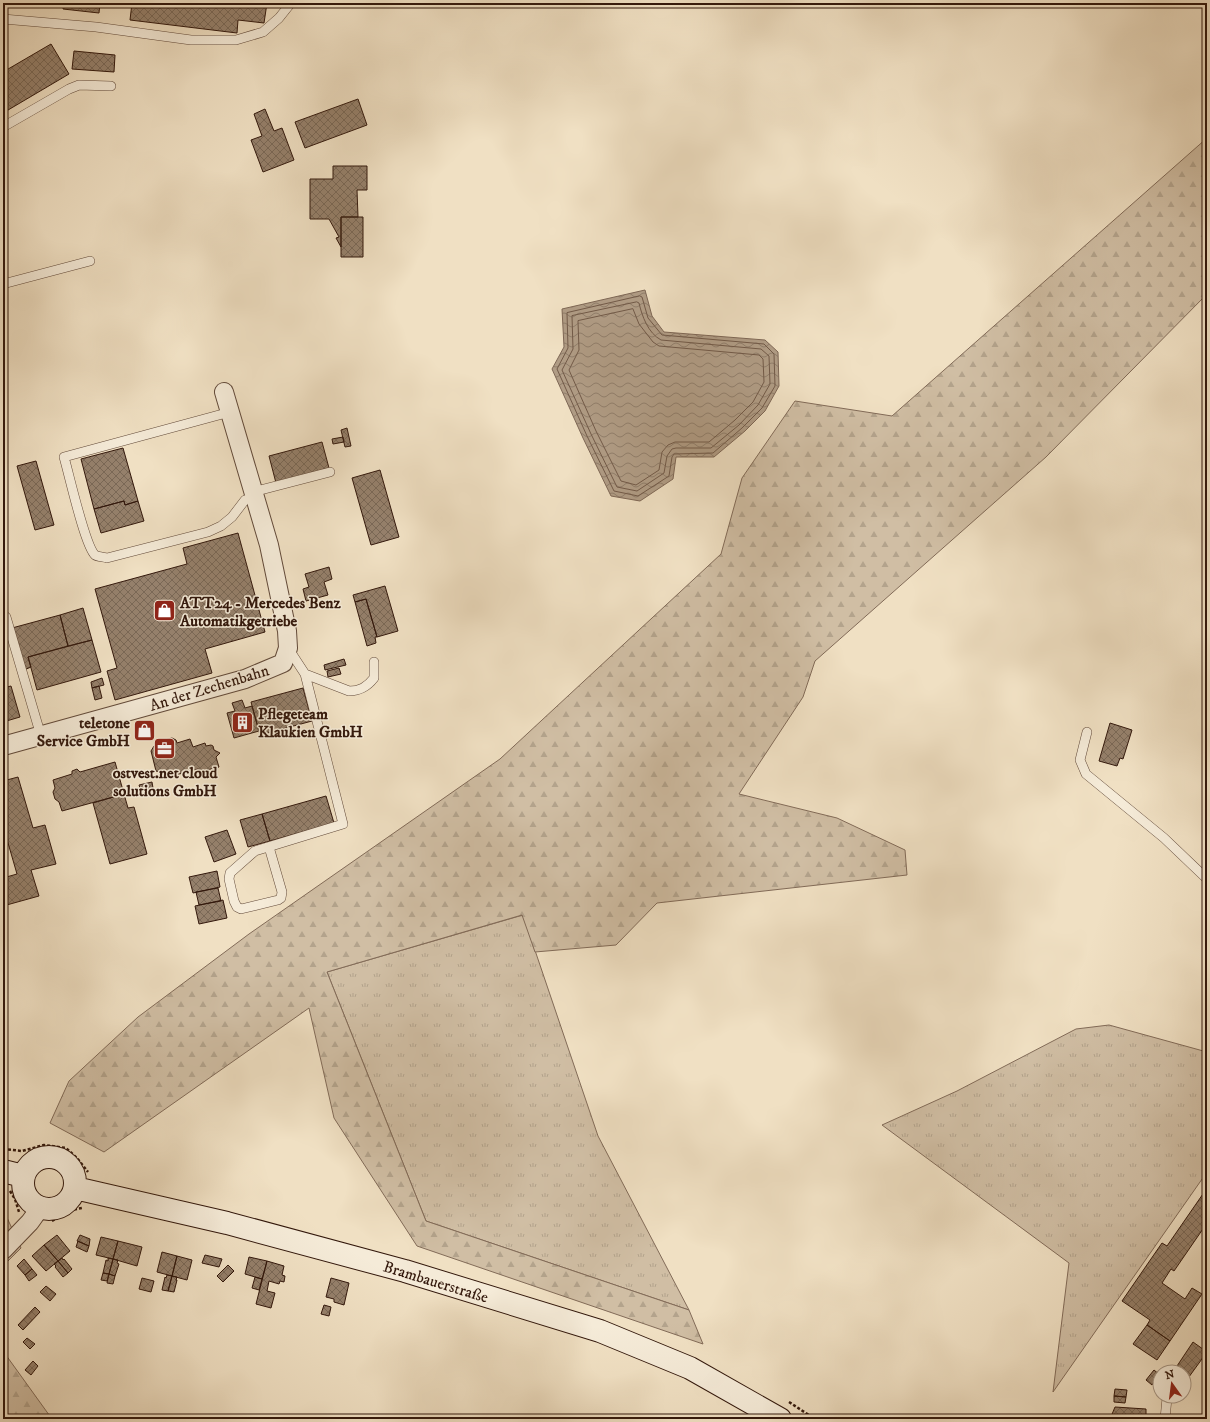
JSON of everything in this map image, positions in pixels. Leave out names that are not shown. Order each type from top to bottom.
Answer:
[{"type":"main road","points":[[52,1156],[62,1159],[73,1170],[76,1179],[83,1181],[70,1200],[62,1206],[35,1215],[31,1203],[25,1195],[22,1186],[11,1178],[26,1170],[31,1163],[43,1157],[52,1156]]},
{"type":"main road","name":"Brambauerstraße","points":[[83,1181],[227,1223],[405,1270],[600,1331],[690,1368],[780,1419]]},
{"type":"street","points":[[224,392],[270,552],[287,631],[288,648]]},
{"type":"street","name":"An der Zechenbahn","points":[[3,746],[245,679],[283,663],[288,648]]},
{"type":"street","points":[[3,1250],[35,1215]]},
{"type":"lane","points":[[3,19],[96,27],[191,40],[236,40],[263,32],[279,18],[291,3]]},
{"type":"lane","points":[[3,127],[69,89],[79,85],[111,86]]},
{"type":"lane","points":[[3,284],[90,260]]},
{"type":"lane","points":[[230,412],[64,457],[90,548],[96,556],[107,558],[194,536],[215,529],[222,526],[232,517],[245,500],[254,495],[330,472]]},
{"type":"lane","points":[[6,617],[41,736]]},
{"type":"lane","points":[[269,847],[282,892],[281,898],[241,909],[237,907],[234,901],[229,879],[230,873],[255,851],[343,824],[305,674],[288,648]]},
{"type":"lane","points":[[305,674],[349,691],[357,691],[365,688],[374,678],[374,662]]},
{"type":"lane","points":[[1087,732],[1080,760],[1086,774],[1164,838],[1207,879]]},
{"type":"lane","points":[[1165,1419],[1166,1404]]},
{"type":"path","points":[[3,1149],[22,1151],[44,1145],[66,1148],[77,1158],[83,1181]]},
{"type":"path","points":[[11,1178],[18,1211],[35,1215]]},
{"type":"green space","points":[[1207,138],[1207,294],[1046,457],[815,661],[803,697],[739,794],[837,818],[905,850],[907,875],[657,903],[616,945],[535,952],[522,915],[327,972],[426,1221],[689,1310],[703,1344],[417,1246],[334,1118],[309,1008],[104,1152],[50,1123],[69,1081],[138,1017],[249,934],[500,759],[721,554],[742,478],[795,401],[892,416]]},
{"type":"green space","points":[[523,915],[598,1136],[689,1310],[426,1221],[327,972]]},
{"type":"green space","points":[[1109,1025],[1207,1052],[1207,1172],[1053,1392],[1069,1263],[882,1125],[957,1091],[1076,1029]]},
{"type":"green space","points":[[3,1209],[21,1248],[3,1266]]},
{"type":"green space","points":[[3,1351],[52,1419],[3,1419]]},
{"type":"water","points":[[645,290],[652,316],[664,332],[765,340],[778,352],[779,386],[765,411],[745,431],[714,457],[676,457],[673,479],[640,501],[611,496],[552,369],[564,347],[562,309]]},
{"type":"building","points":[[64,3],[100,3],[99,13],[63,9]]},
{"type":"building","points":[[132,3],[267,3],[264,23],[238,20],[237,33],[130,20]]},
{"type":"building","points":[[51,44],[69,74],[3,113],[3,72]]},
{"type":"building","points":[[74,51],[115,55],[114,72],[72,69]]},
{"type":"building","points":[[358,99],[367,125],[305,148],[295,122]]},
{"type":"building","points":[[265,109],[274,131],[282,128],[294,160],[263,172],[251,140],[262,136],[254,114]]},
{"type":"building","points":[[333,166],[367,166],[367,190],[357,190],[358,217],[341,217],[341,247],[336,238],[339,237],[329,219],[310,219],[310,179],[333,179]]},
{"type":"building","points":[[341,217],[363,217],[363,257],[341,257]]},
{"type":"building","points":[[347,428],[351,446],[345,447],[341,430]]},
{"type":"building","points":[[343,437],[344,442],[333,444],[332,439]]},
{"type":"building","points":[[322,442],[329,468],[276,483],[269,456]]},
{"type":"building","points":[[123,448],[138,501],[125,505],[124,501],[94,509],[81,459]]},
{"type":"building","points":[[36,461],[54,525],[35,530],[17,466]]},
{"type":"building","points":[[380,470],[399,537],[371,545],[352,478]]},
{"type":"building","points":[[124,501],[125,505],[138,501],[144,521],[101,533],[94,509]]},
{"type":"building","points":[[238,533],[265,632],[205,649],[212,673],[115,700],[107,671],[117,668],[95,589],[187,564],[183,548]]},
{"type":"building","points":[[329,567],[332,579],[324,582],[328,595],[306,601],[303,589],[309,587],[305,574]]},
{"type":"building","points":[[385,586],[398,631],[377,637],[366,599],[355,602],[353,595]]},
{"type":"building","points":[[366,599],[377,637],[375,637],[376,643],[367,646],[355,602]]},
{"type":"building","points":[[83,608],[92,640],[68,646],[60,615]]},
{"type":"building","points":[[60,615],[68,646],[28,657],[31,667],[24,670],[12,628]]},
{"type":"building","points":[[92,640],[101,672],[37,690],[28,657]]},
{"type":"building","points":[[344,659],[346,665],[325,670],[324,665]]},
{"type":"building","points":[[339,668],[341,674],[328,677],[327,671]]},
{"type":"building","points":[[102,678],[104,685],[92,688],[91,682]]},
{"type":"building","points":[[11,686],[20,717],[3,722],[3,688]]},
{"type":"building","points":[[99,686],[102,698],[95,700],[92,688]]},
{"type":"building","points":[[303,688],[312,721],[260,735],[251,702]]},
{"type":"building","name":"Pflegeteam Klaukien GmbH","points":[[242,700],[245,708],[252,706],[259,731],[234,738],[227,713],[235,711],[232,703]]},
{"type":"building","points":[[1110,723],[1132,730],[1123,759],[1120,758],[1117,766],[1099,761]]},
{"type":"building","points":[[172,738],[176,740],[177,743],[190,739],[193,747],[205,743],[206,746],[213,746],[214,750],[220,753],[216,757],[219,767],[203,771],[198,769],[168,777],[165,776],[164,771],[156,771],[151,751],[154,746],[159,744],[161,741]]},
{"type":"building","points":[[115,762],[124,794],[62,811],[59,802],[55,799],[53,792],[55,788],[53,780],[72,774],[72,771],[77,769],[80,772]]},
{"type":"building","points":[[18,777],[33,828],[45,825],[56,864],[31,870],[39,896],[3,906],[3,878],[17,874],[6,836],[3,837],[3,781]]},
{"type":"building","points":[[152,782],[153,788],[141,791],[139,785]]},
{"type":"building","points":[[124,794],[128,808],[134,807],[147,854],[110,864],[93,803]]},
{"type":"building","points":[[326,796],[334,823],[270,841],[262,814]]},
{"type":"building","points":[[262,814],[270,841],[248,847],[240,820]]},
{"type":"building","points":[[227,830],[236,854],[214,862],[205,837]]},
{"type":"building","points":[[217,871],[220,887],[193,893],[189,877]]},
{"type":"building","points":[[218,888],[221,901],[199,905],[196,892]]},
{"type":"building","points":[[223,900],[227,918],[199,924],[195,906]]},
{"type":"building","points":[[1205,1191],[1207,1192],[1207,1223],[1174,1271],[1171,1269],[1162,1283],[1185,1299],[1192,1288],[1202,1294],[1170,1341],[1147,1325],[1150,1320],[1122,1301],[1162,1243],[1167,1246]]},
{"type":"building","points":[[57,1235],[70,1251],[58,1261],[44,1245]]},
{"type":"building","points":[[80,1235],[90,1239],[89,1246],[77,1241]]},
{"type":"building","points":[[101,1237],[118,1241],[113,1259],[96,1255]]},
{"type":"building","points":[[78,1241],[89,1246],[87,1252],[76,1247]]},
{"type":"building","points":[[118,1241],[142,1247],[137,1266],[113,1259]]},
{"type":"building","points":[[44,1245],[58,1261],[46,1271],[32,1256]]},
{"type":"building","points":[[162,1252],[177,1256],[172,1276],[157,1272]]},
{"type":"building","points":[[205,1255],[222,1259],[219,1267],[202,1263]]},
{"type":"building","points":[[177,1256],[192,1260],[187,1280],[172,1276]]},
{"type":"building","points":[[249,1257],[267,1261],[262,1279],[245,1274]]},
{"type":"building","points":[[62,1258],[72,1269],[68,1273],[58,1261]]},
{"type":"building","points":[[108,1258],[113,1259],[109,1274],[103,1273],[106,1260],[108,1261]]},
{"type":"building","points":[[24,1259],[32,1269],[25,1275],[17,1266]]},
{"type":"building","points":[[113,1259],[118,1260],[117,1263],[119,1264],[115,1276],[109,1274]]},
{"type":"building","points":[[58,1261],[68,1273],[63,1277],[54,1264]]},
{"type":"building","points":[[267,1261],[284,1266],[282,1275],[285,1276],[284,1282],[280,1281],[279,1284],[269,1281],[267,1291],[275,1293],[271,1308],[256,1304]]},
{"type":"building","points":[[228,1265],[234,1271],[223,1282],[217,1276]]},
{"type":"building","points":[[32,1269],[37,1275],[29,1281],[25,1275]]},
{"type":"building","points":[[103,1273],[109,1274],[107,1281],[101,1280]]},
{"type":"building","points":[[109,1274],[115,1276],[113,1284],[107,1283]]},
{"type":"building","points":[[167,1275],[172,1276],[168,1291],[162,1290],[165,1277],[166,1278]]},
{"type":"building","points":[[172,1276],[177,1277],[174,1292],[168,1291]]},
{"type":"building","points":[[255,1277],[262,1279],[259,1290],[252,1288]]},
{"type":"building","points":[[142,1278],[154,1281],[151,1292],[139,1289]]},
{"type":"building","points":[[331,1278],[349,1283],[344,1305],[334,1302],[334,1299],[326,1297]]},
{"type":"building","points":[[46,1286],[56,1294],[50,1301],[40,1292]]},
{"type":"building","points":[[324,1305],[331,1307],[329,1316],[321,1314]]},
{"type":"building","points":[[35,1307],[40,1312],[23,1330],[18,1325]]},
{"type":"building","points":[[1147,1325],[1170,1341],[1157,1360],[1133,1344]]},
{"type":"building","points":[[27,1338],[35,1344],[30,1349],[23,1342]]},
{"type":"building","points":[[1193,1342],[1207,1352],[1192,1373],[1192,1364],[1178,1364]]},
{"type":"building","points":[[33,1361],[38,1366],[31,1375],[25,1370]]},
{"type":"building","points":[[1152,1372],[1152,1385],[1146,1380]]},
{"type":"building","points":[[1115,1389],[1127,1390],[1126,1397],[1114,1396]]},
{"type":"building","points":[[1114,1396],[1126,1397],[1125,1403],[1114,1402]]},
{"type":"building","points":[[1115,1407],[1146,1409],[1146,1419],[1110,1419]]},
{"type":"place","name":"ATT24 - Mercedes Benz Automatikgetriebe","points":[[164,611]]},
{"type":"place","name":"Pflegeteam Klaukien GmbH","points":[[243,722]]},
{"type":"place","name":"teletone Service GmbH","points":[[145,731]]},
{"type":"place","name":"ostvest.net cloud solutions GmbH","points":[[165,748]]}]
